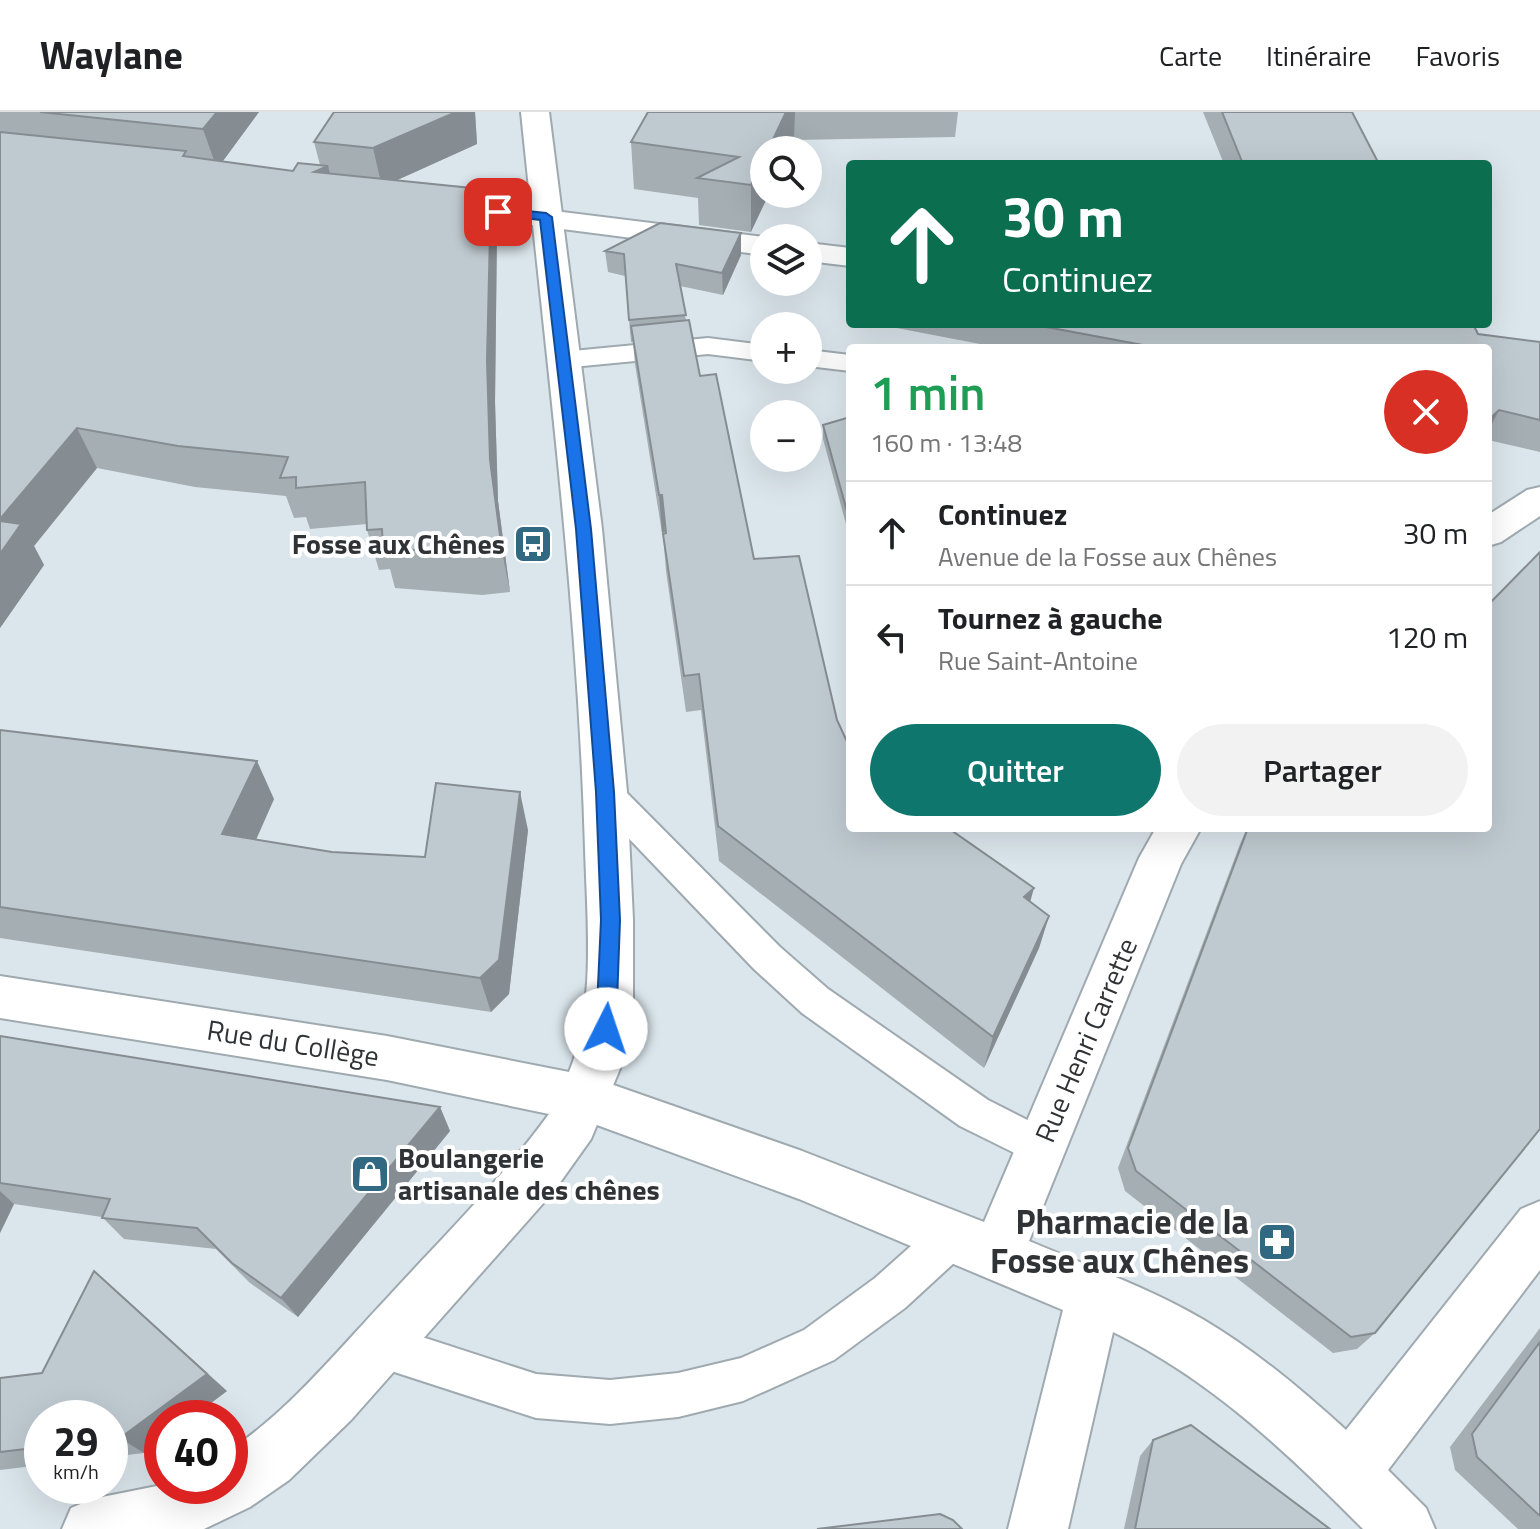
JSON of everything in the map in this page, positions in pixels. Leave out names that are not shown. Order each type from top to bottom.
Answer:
[{"type":"street","points":[[248,1472],[297,1434],[382,1346],[536,1174],[573,1122],[601,1054],[609,1005],[610,920],[605,792],[583,529],[535,112]]},
{"type":"street","points":[[405,202],[750,244]]},
{"type":"street","points":[[822,254],[846,257]]},
{"type":"street","points":[[1492,530],[1540,499]]},
{"type":"street","name":"Rue Henri Carrette","points":[[975,1245],[1041,1147],[1110,988],[1161,858],[1177,832]]},
{"type":"street","name":"Rue du Collège","points":[[0,997],[387,1058],[585,1098],[679,1129],[975,1245],[1155,1324],[1204,1352],[1301,1428],[1405,1529]]},
{"type":"street","points":[[1349,1473],[1540,1227]]},
{"type":"street","points":[[1038,1529],[1094,1296]]},
{"type":"street","points":[[92,1529],[142,1521],[192,1504]]},
{"type":"lane","points":[[562,360],[708,346],[750,351]]},
{"type":"lane","points":[[822,360],[846,363]]},
{"type":"lane","points":[[605,792],[767,958],[815,1001],[974,1113],[1041,1147]]},
{"type":"lane","points":[[382,1346],[536,1396],[610,1402],[678,1395],[743,1379],[819,1345],[890,1293],[975,1245]]},
{"type":"building","points":[[40,112],[217,112],[203,129]]},
{"type":"building","points":[[334,112],[456,112],[373,148],[314,142]]},
{"type":"building","points":[[648,112],[786,112],[775,136],[750,136],[750,185],[697,178],[739,157],[631,142]]},
{"type":"building","points":[[1222,112],[1352,112],[1377,160],[1241,160]]},
{"type":"building","points":[[0,132],[186,151],[183,156],[293,171],[298,163],[328,166],[314,172],[491,190],[487,361],[490,460],[502,551],[473,555],[383,547],[382,529],[367,530],[365,482],[296,488],[296,477],[280,478],[288,457],[178,446],[77,428],[0,519]]},
{"type":"building","points":[[660,223],[741,233],[722,273],[676,264],[686,315],[629,320],[624,254],[605,251]]},
{"type":"building","points":[[689,320],[700,376],[716,374],[754,559],[799,556],[837,720],[846,739],[846,832],[954,832],[1034,888],[1024,897],[1049,916],[993,1037],[718,826],[699,674],[684,676],[663,534],[666,533],[662,495],[659,495],[631,326]]},
{"type":"building","points":[[1052,328],[1475,328],[1478,334],[1540,342],[1540,420],[1499,410],[1492,416],[1492,344],[1138,344]]},
{"type":"building","points":[[846,418],[846,508],[823,425]]},
{"type":"building","points":[[0,521],[21,524],[0,554]]},
{"type":"building","points":[[1540,552],[1540,1129],[1375,1333],[1351,1337],[1136,1171],[1128,1148],[1246,832],[1492,832],[1492,601]]},
{"type":"building","points":[[0,730],[257,761],[222,834],[332,852],[425,857],[436,783],[520,792],[499,960],[480,978],[0,907]]},
{"type":"building","points":[[0,1036],[440,1107],[281,1298],[232,1263],[197,1228],[102,1218],[110,1199],[0,1183]]},
{"type":"building","points":[[94,1271],[207,1374],[172,1400],[144,1400],[144,1420],[128,1432],[128,1400],[24,1400],[24,1449],[0,1452],[0,1378],[42,1373]]},
{"type":"building","points":[[1540,1342],[1540,1516],[1477,1457],[1472,1434]]},
{"type":"building","points":[[1191,1425],[1330,1529],[1135,1529],[1153,1440]]},
{"type":"building","points":[[940,1514],[962,1529],[817,1529]]},
{"type":"place","name":"Fosse aux Chênes","points":[[533,544]]},
{"type":"place","name":"Boulangerie artisanale des chênes","points":[[370,1174]]},
{"type":"place","name":"Pharmacie de la Fosse aux Chênes","points":[[1277,1242]]},
{"type":"route","points":[[498,212],[546,217],[583,529],[605,792],[610,920],[606,1029]]}]
